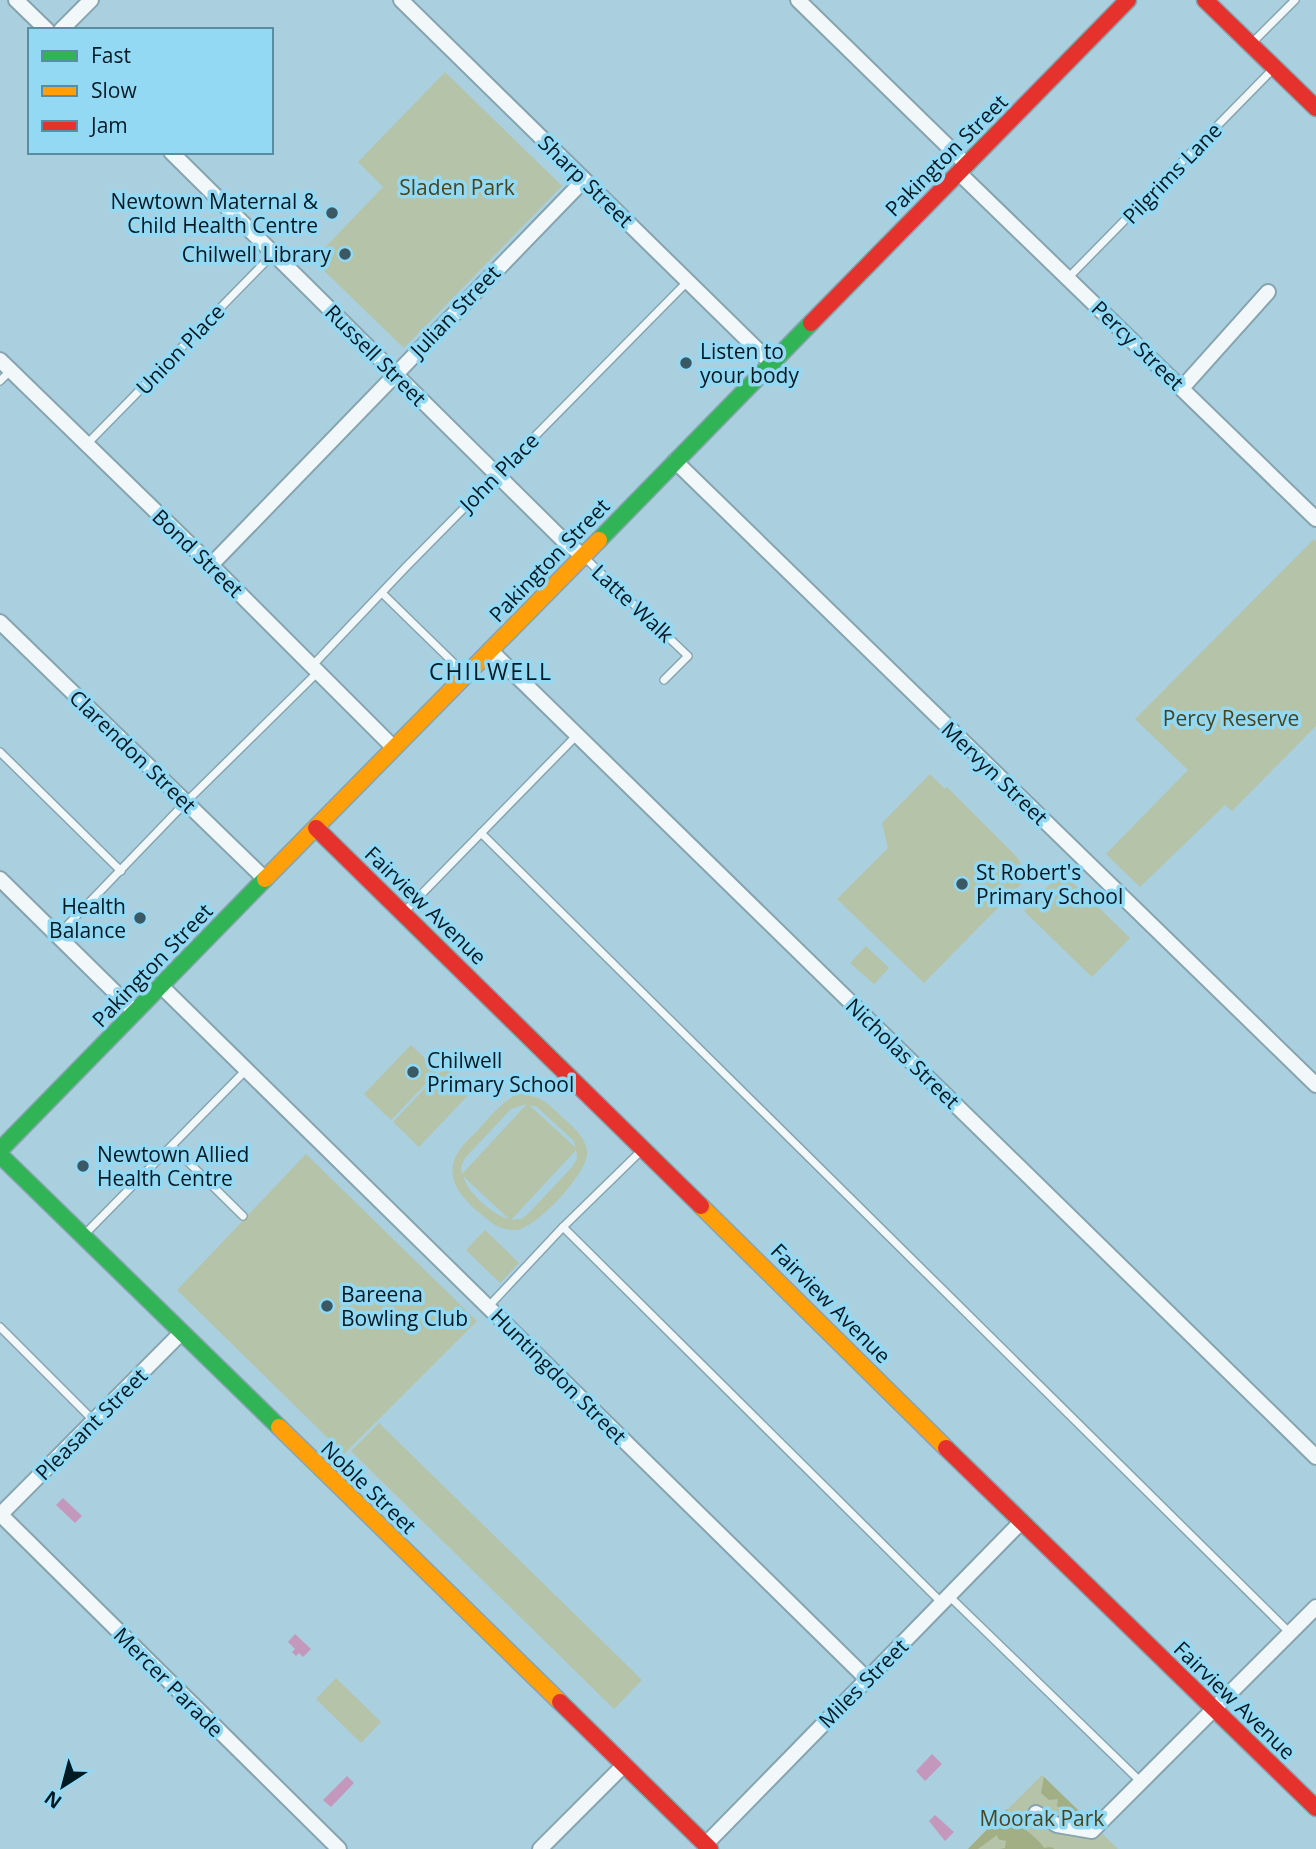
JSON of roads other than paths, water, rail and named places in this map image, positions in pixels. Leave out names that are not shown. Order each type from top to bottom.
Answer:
[{"type":"street","points":[[16,0],[45,28]]},
{"type":"street","points":[[63,28],[91,0]]},
{"type":"street","name":"Sharp Street","points":[[401,0],[771,363]]},
{"type":"street","name":"Percy Street","points":[[798,0],[1069,278],[1316,519]]},
{"type":"street","name":"Pakington Street","points":[[0,1152],[393,747],[1128,0]]},
{"type":"street","points":[[1205,0],[1316,108]]},
{"type":"street","name":"Russell Street","points":[[173,154],[564,541],[582,555]]},
{"type":"street","name":"Julian Street","points":[[211,565],[584,180]]},
{"type":"street","points":[[1182,388],[1268,292]]},
{"type":"street","name":"Bond Street","points":[[4,370],[87,444],[393,747]]},
{"type":"street","name":"Mervyn Street","points":[[675,461],[1316,1085]]},
{"type":"street","name":"Clarendon Street","points":[[0,622],[265,879]]},
{"type":"street","name":"Nicholas Street","points":[[490,650],[1316,1457]]},
{"type":"street","name":"Fairview Avenue","points":[[316,828],[1021,1522],[1316,1808]]},
{"type":"street","points":[[0,880],[135,1012]]},
{"type":"street","name":"Huntingdon Street","points":[[160,985],[867,1679]]},
{"type":"street","name":"Noble Street","points":[[0,1152],[181,1333],[708,1847]]},
{"type":"street","name":"Pleasant Street","points":[[0,1514],[181,1333]]},
{"type":"street","name":"Mercer Parade","points":[[0,1514],[339,1849]]},
{"type":"street","name":"Miles Street","points":[[708,1847],[1021,1522]]},
{"type":"street","points":[[1036,1813],[1057,1825],[1092,1832],[1316,1607]]},
{"type":"street","points":[[540,1849],[623,1766]]},
{"type":"lane","points":[[1251,44],[1295,0]]},
{"type":"lane","name":"Pilgrims Lane","points":[[1069,278],[1274,68]]},
{"type":"lane","name":"Union Place","points":[[87,444],[274,253]]},
{"type":"lane","name":"John Place","points":[[58,935],[315,669],[382,593],[688,281]]},
{"type":"lane","name":"Latte Walk","points":[[582,555],[688,656],[664,680]]},
{"type":"lane","points":[[382,593],[465,675]]},
{"type":"lane","points":[[404,912],[577,735]]},
{"type":"lane","points":[[0,752],[121,871]]},
{"type":"lane","points":[[481,833],[1290,1633]]},
{"type":"lane","points":[[83,1236],[246,1070]]},
{"type":"lane","points":[[172,1146],[243,1216]]},
{"type":"lane","points":[[488,1307],[563,1227],[644,1148]]},
{"type":"lane","points":[[563,1227],[946,1600],[1141,1783]]},
{"type":"lane","points":[[0,1327],[95,1421]]},
{"type":"place","name":"Newtown Maternal & Child Health Centre","points":[[332,213]]},
{"type":"place","name":"Chilwell Library","points":[[345,254]]},
{"type":"place","name":"Listen to your body","points":[[686,363]]},
{"type":"place","name":"St Robert's Primary School","points":[[962,884]]},
{"type":"place","name":"Health Balance","points":[[140,918]]},
{"type":"place","name":"Chilwell Primary School","points":[[413,1072]]},
{"type":"place","name":"Newtown Allied Health Centre","points":[[83,1166]]},
{"type":"place","name":"Bareena Bowling Club","points":[[327,1306]]},
{"type":"district","name":"CHILWELL","points":[[491,671]]},
{"type":"park label","name":"Sladen Park","points":[[457,187]]},
{"type":"park label","name":"Percy Reserve","points":[[1231,718]]},
{"type":"park label","name":"Moorak Park","points":[[1042,1818]]}]
